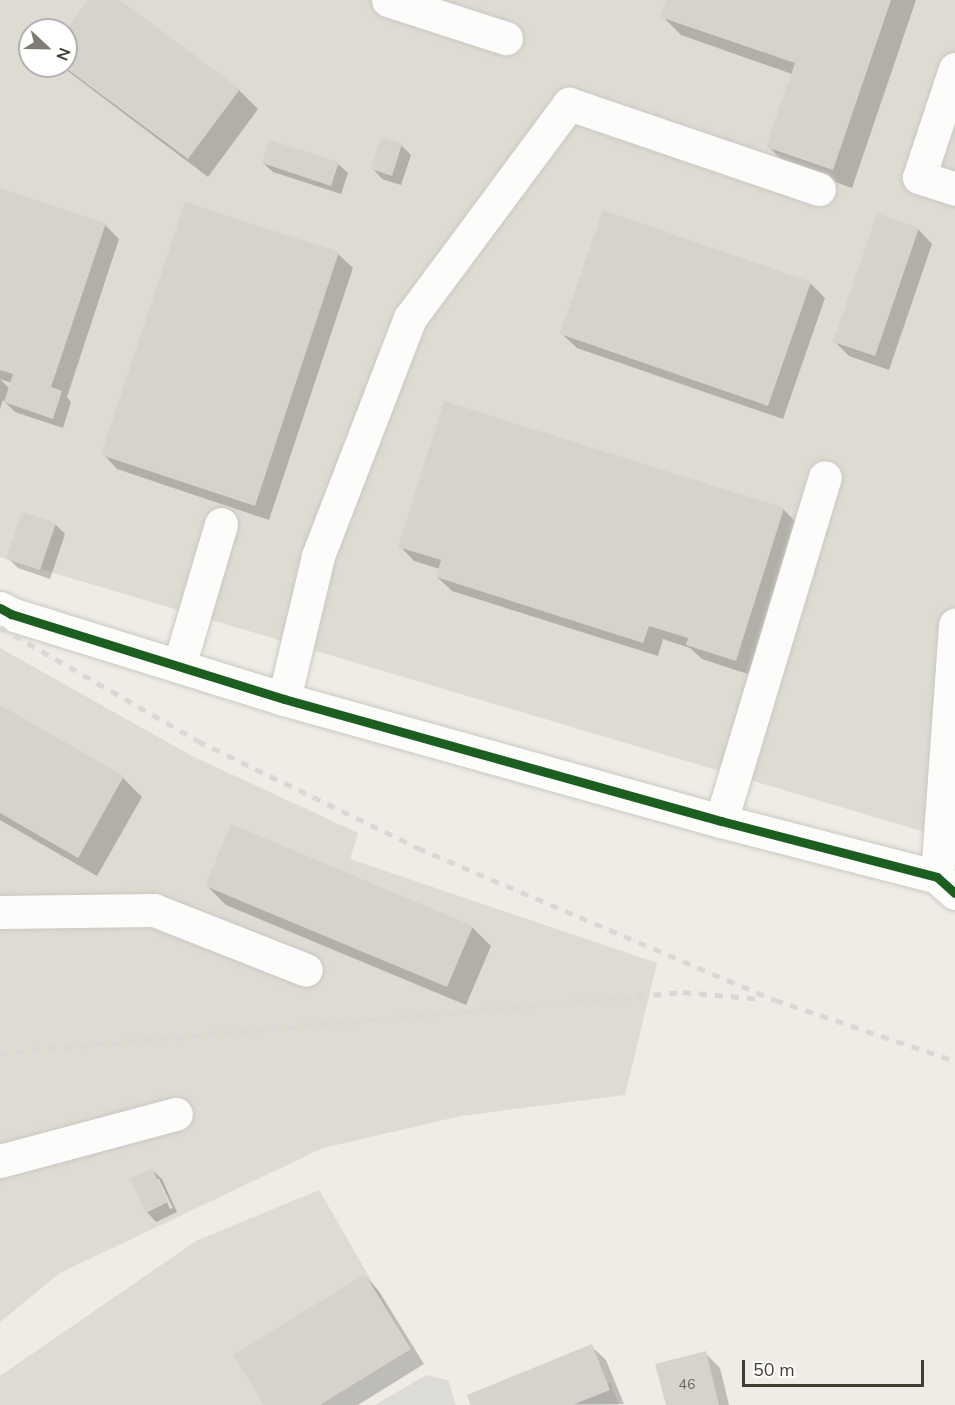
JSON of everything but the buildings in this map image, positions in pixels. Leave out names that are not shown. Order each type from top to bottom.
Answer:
[{"type":"street","points":[[388,0],[506,38]]},
{"type":"street","points":[[955,69],[919,177],[955,189]]},
{"type":"street","points":[[284,699],[318,556],[410,318],[569,104],[819,189]]},
{"type":"street","points":[[721,821],[825,477]]},
{"type":"street","points":[[179,666],[221,524]]},
{"type":"street","points":[[0,608],[11,614],[284,699],[946,885],[955,625]]},
{"type":"street","points":[[0,912],[154,910],[306,970]]},
{"type":"street","points":[[0,1161],[176,1114]]},
{"type":"shaded area","points":[[0,0],[955,0],[955,841],[0,557]]},
{"type":"shaded area","points":[[0,648],[192,756],[358,833],[350,859],[657,963],[625,1095],[461,1116],[323,1148],[60,1273],[0,1322]]},
{"type":"shaded area","points":[[319,1190],[411,1349],[320,1405],[0,1405],[0,1376],[196,1241]]},
{"type":"shaded area","points":[[426,1375],[448,1380],[456,1405],[375,1405]]},
{"type":"shaded area","points":[[610,1382],[619,1405],[550,1405]]},
{"type":"railway","points":[[0,627],[198,741],[418,848],[775,1000],[955,1061]]},
{"type":"railway","points":[[0,1053],[683,992],[763,999]]},
{"type":"cycle path","points":[[0,608],[11,614],[284,699],[721,821],[937,877],[955,893]]}]
